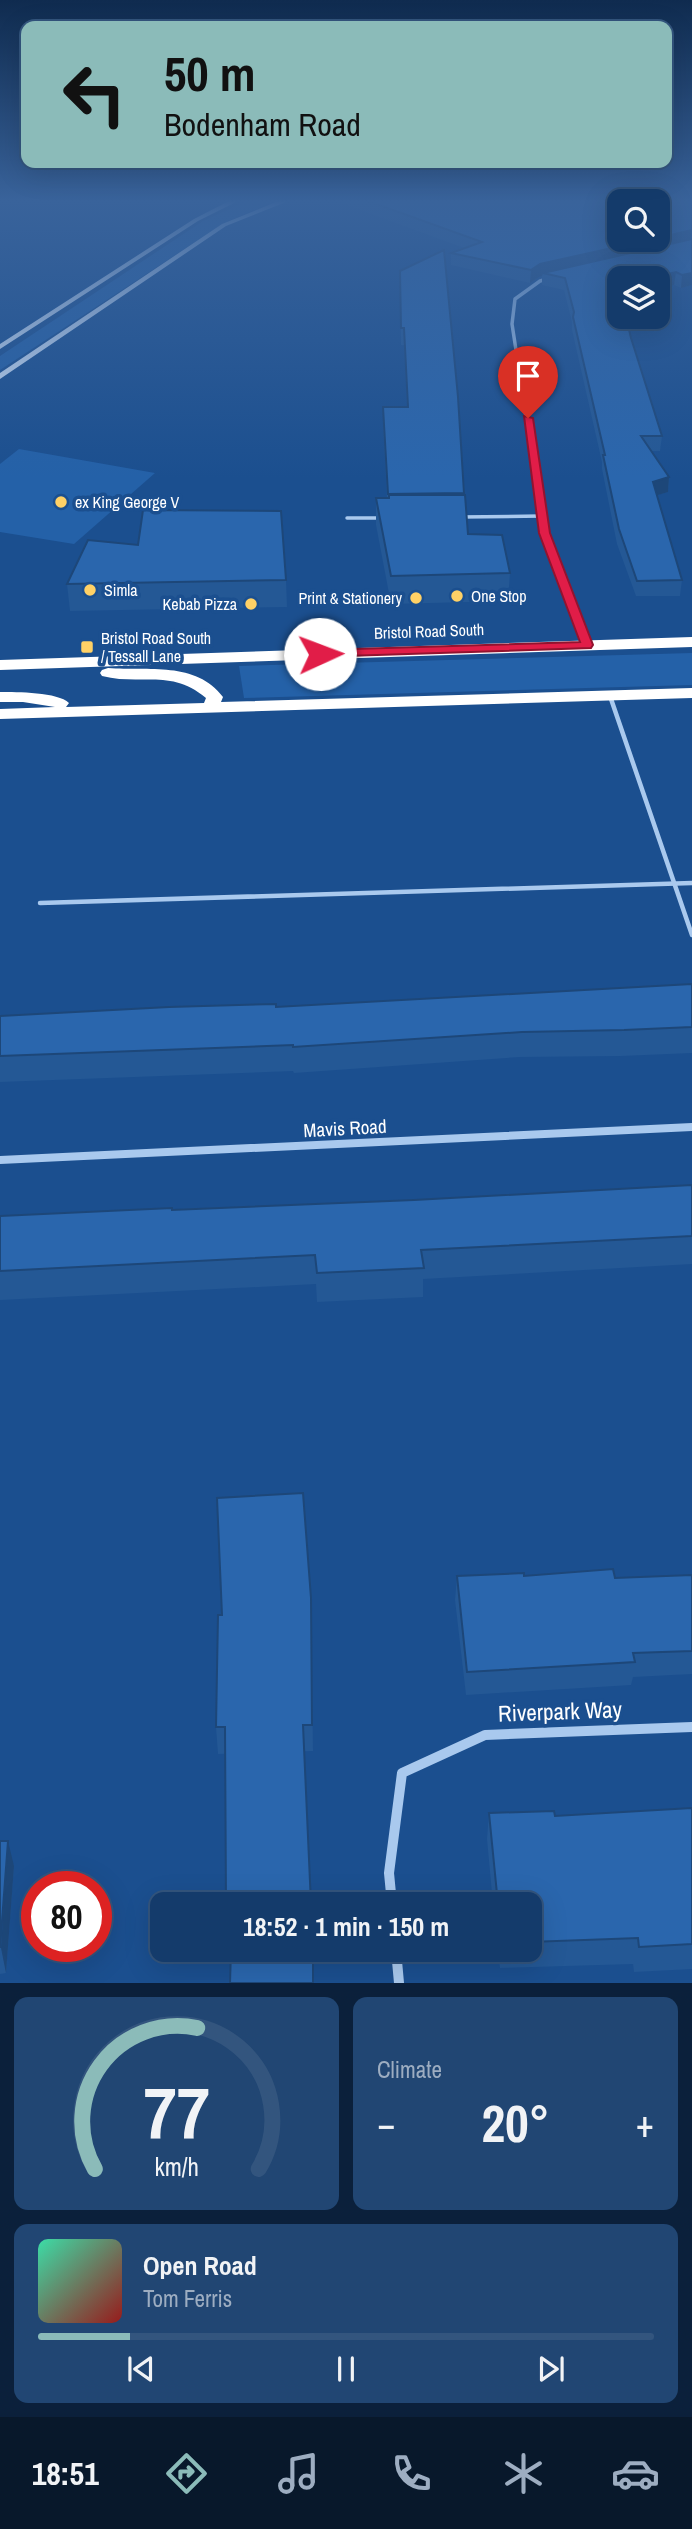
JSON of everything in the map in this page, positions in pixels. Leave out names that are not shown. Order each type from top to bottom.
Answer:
[{"type":"highway","name":"Bristol Road South","points":[[0,665],[692,642]]},
{"type":"highway","points":[[26,664],[127,675],[182,675],[203,685],[215,697],[211,707]]},
{"type":"highway","points":[[0,714],[692,693]]},
{"type":"highway","points":[[0,697],[23,696],[105,710]]},
{"type":"street","points":[[0,347],[84,293]]},
{"type":"street","points":[[0,377],[124,293]]},
{"type":"street","points":[[524,293],[515,299],[512,324],[544,533],[587,645]]},
{"type":"street","name":"Mavis Road","points":[[0,1160],[692,1127]]},
{"type":"street","name":"Riverpark Way","points":[[391,1892],[389,1873],[402,1773],[485,1735],[692,1727]]},
{"type":"street","points":[[397,1962],[400,1983]]},
{"type":"lane","points":[[452,517],[541,516]]},
{"type":"lane","points":[[347,518],[386,518]]},
{"type":"lane","points":[[610,696],[692,935]]},
{"type":"lane","points":[[40,902],[692,883]]},
{"type":"shaded area","points":[[95,293],[118,293],[0,370],[0,356]]},
{"type":"shaded area","name":"ex King George V","points":[[19,449],[155,473],[74,544],[0,532],[0,464]]},
{"type":"shaded area","points":[[692,653],[692,685],[244,698],[239,666]]},
{"type":"building","points":[[400,293],[448,293],[464,493],[388,494],[383,407],[408,407],[404,328],[401,328]]},
{"type":"building","points":[[569,293],[607,293],[607,329],[629,329],[662,436],[641,436],[669,477],[653,482],[682,580],[637,581],[619,529]]},
{"type":"building","points":[[389,495],[465,495],[468,534],[502,535],[510,573],[391,576],[376,498],[389,498]]},
{"type":"building","points":[[143,510],[281,511],[286,580],[67,584],[88,540],[138,545]]},
{"type":"building","points":[[692,984],[692,1027],[522,1032],[293,1047],[0,1056],[0,1016],[169,1007],[276,1004],[276,1007]]},
{"type":"building","points":[[692,1185],[692,1236],[421,1250],[424,1268],[317,1273],[315,1255],[0,1271],[0,1216],[414,1200]]},
{"type":"building","points":[[303,1493],[311,1598],[312,1725],[303,1725],[310,1892],[226,1892],[225,1727],[216,1727],[218,1615],[222,1615],[217,1498]]},
{"type":"building","points":[[613,1569],[615,1578],[692,1575],[692,1651],[633,1653],[635,1662],[467,1672],[457,1576],[524,1573],[524,1576]]},
{"type":"building","points":[[692,1808],[692,1944],[639,1947],[638,1938],[542,1942],[542,1892],[497,1892],[489,1813],[554,1811],[555,1816]]},
{"type":"building","points":[[0,1841],[8,1841],[0,1948]]},
{"type":"building","points":[[231,1962],[313,1962],[313,1983],[230,1983]]},
{"type":"place","name":"ex King George V","points":[[61,502]]},
{"type":"place","name":"Simla","points":[[90,590]]},
{"type":"place","name":"One Stop","points":[[457,596]]},
{"type":"place","name":"Print & Stationery","points":[[416,598]]},
{"type":"place","name":"Kebab Pizza","points":[[251,604]]},
{"type":"place","name":"Bristol Road South / Tessall Lane","points":[[87,647]]},
{"type":"route","points":[[320,654],[587,645],[544,533],[528,418]]}]
